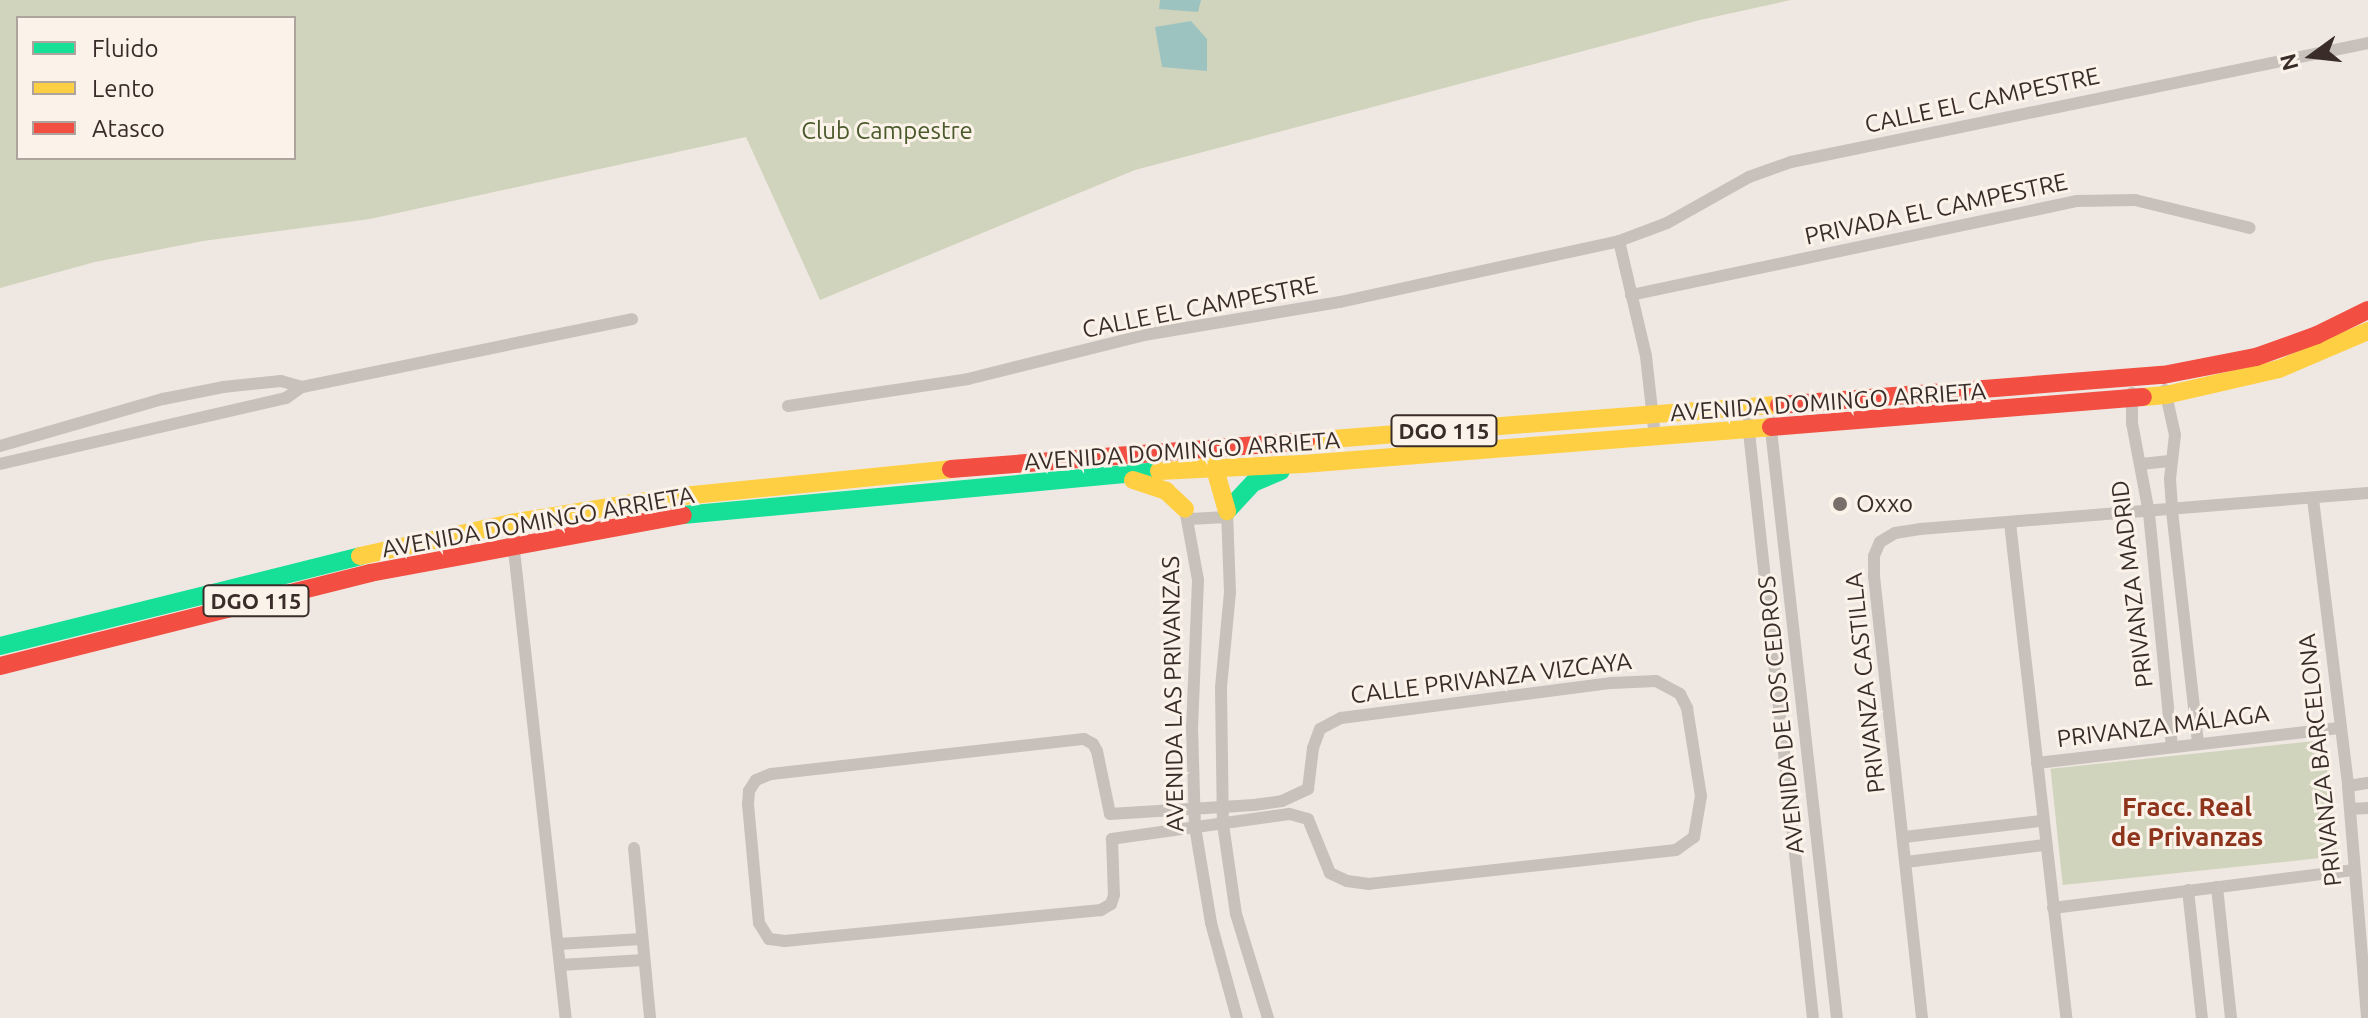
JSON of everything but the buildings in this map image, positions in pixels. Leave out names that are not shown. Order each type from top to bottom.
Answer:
[{"type":"main road","name":"AVENIDA DOMINGO ARRIETA","points":[[0,646],[368,563],[513,544],[833,488],[1196,453],[2163,375],[2223,365],[2270,352],[2368,310]]},
{"type":"main road","name":"AVENIDA DOMINGO ARRIETA","points":[[0,666],[511,523],[663,498],[1303,464],[2132,399],[2166,395],[2279,369],[2368,331]]},
{"type":"main road","points":[[1187,514],[1178,472],[1196,453],[1215,469],[1227,514]]},
{"type":"main road","points":[[1227,514],[1253,483],[1303,464]]},
{"type":"main road","points":[[1090,475],[1152,483],[1187,514]]},
{"type":"street","name":"CALLE EL CAMPESTRE","points":[[788,406],[968,379],[1144,335],[1340,302],[1619,241],[1667,223],[1749,177],[1791,162],[2368,43]]},
{"type":"street","name":"PRIVADA EL CAMPESTRE","points":[[1631,295],[2090,200],[2135,200],[2250,228]]},
{"type":"street","points":[[1619,241],[1646,356],[1655,437]]},
{"type":"street","points":[[0,464],[286,398],[302,387],[632,319]]},
{"type":"street","name":"PRIVANZA MADRID","points":[[2163,375],[2175,435],[2172,511],[2198,743]]},
{"type":"street","name":"PRIVANZA MADRID","points":[[2132,378],[2172,747]]},
{"type":"street","points":[[0,446],[88,419],[193,393],[281,381],[302,387]]},
{"type":"street","name":"AVENIDA DE LOS CEDROS","points":[[1768,407],[1837,1018]]},
{"type":"street","name":"AVENIDA DE LOS CEDROS","points":[[1746,408],[1813,1018]]},
{"type":"street","points":[[2141,464],[2172,461]]},
{"type":"street","name":"PRIVANZA CASTILLA","points":[[1922,1018],[1874,556],[1880,542],[1895,533],[2368,493]]},
{"type":"street","name":"PRIVANZA BARCELONA","points":[[2313,499],[2348,786],[2367,1018]]},
{"type":"street","points":[[1187,514],[1227,514]]},
{"type":"street","name":"AVENIDA LAS PRIVANZAS","points":[[1187,514],[1198,580],[1192,727],[1195,827],[1211,923],[1237,1018]]},
{"type":"street","name":"AVENIDA LAS PRIVANZAS","points":[[1227,514],[1230,592],[1221,688],[1223,824],[1236,914],[1268,1018]]},
{"type":"street","points":[[511,523],[566,1018]]},
{"type":"street","points":[[2010,523],[2041,821],[2066,1018]]},
{"type":"street","name":"CALLE PRIVANZA VIZCAYA","points":[[1222,807],[1282,801],[1308,789],[1313,748],[1320,729],[1341,718],[1597,685],[1656,681],[1680,694],[1687,708],[1701,796],[1694,837],[1676,850],[1369,884],[1347,881],[1330,873],[1315,829],[1301,815],[1274,815],[1223,824]]},
{"type":"street","name":"PRIVANZA MÁLAGA","points":[[2037,763],[2341,728]]},
{"type":"street","points":[[1222,807],[1110,814],[1097,751],[1093,744],[1084,739],[771,774],[756,780],[749,791],[759,923],[769,939],[785,941],[1101,910],[1111,904],[1114,895],[1112,839],[1223,824]]},
{"type":"street","points":[[2348,786],[2368,783]]},
{"type":"street","points":[[2350,809],[2368,808]]},
{"type":"street","points":[[1904,837],[2041,821]]},
{"type":"street","points":[[1906,862],[2044,845]]},
{"type":"street","points":[[634,848],[650,1018]]},
{"type":"street","points":[[2053,908],[2353,870]]},
{"type":"street","points":[[2217,887],[2231,1018]]},
{"type":"street","points":[[2188,890],[2202,1018]]},
{"type":"street","points":[[558,944],[642,939]]},
{"type":"street","points":[[560,965],[644,960]]},
{"type":"green space","name":"Club Campestre","points":[[0,0],[1791,0],[1700,20],[1135,170],[820,300],[746,137],[370,219],[203,241],[95,262],[0,288]]},
{"type":"green space","points":[[2324,740],[2336,856],[2063,885],[2051,769]]},
{"type":"water","points":[[1160,0],[1201,0],[1198,12],[1159,9]]},
{"type":"water","points":[[1191,21],[1207,39],[1207,71],[1162,67],[1155,27]]},
{"type":"traffic: fast","points":[[683,515],[1159,471]]},
{"type":"traffic: fast","points":[[1227,511],[1253,483],[1281,471]]},
{"type":"traffic: fast","points":[[0,646],[360,556]]},
{"type":"traffic: slow","points":[[2143,397],[2166,395],[2279,369],[2368,331]]},
{"type":"traffic: slow","points":[[1306,441],[1779,405]]},
{"type":"traffic: slow","points":[[1159,471],[1303,464],[1771,427]]},
{"type":"traffic: slow","points":[[1208,463],[1215,469],[1227,511]]},
{"type":"traffic: slow","points":[[360,556],[511,523],[663,498],[951,469]]},
{"type":"traffic: slow","points":[[1133,480],[1166,491],[1185,509]]},
{"type":"traffic: jam","points":[[1779,405],[2163,375],[2256,357],[2317,335],[2368,310]]},
{"type":"traffic: jam","points":[[1771,427],[2143,397]]},
{"type":"traffic: jam","points":[[951,469],[1306,441]]},
{"type":"traffic: jam","points":[[0,666],[370,573],[683,515]]},
{"type":"place","name":"Oxxo","points":[[1840,504]]},
{"type":"district","name":"Fracc. Real de Privanzas","points":[[2187,822]]}]
